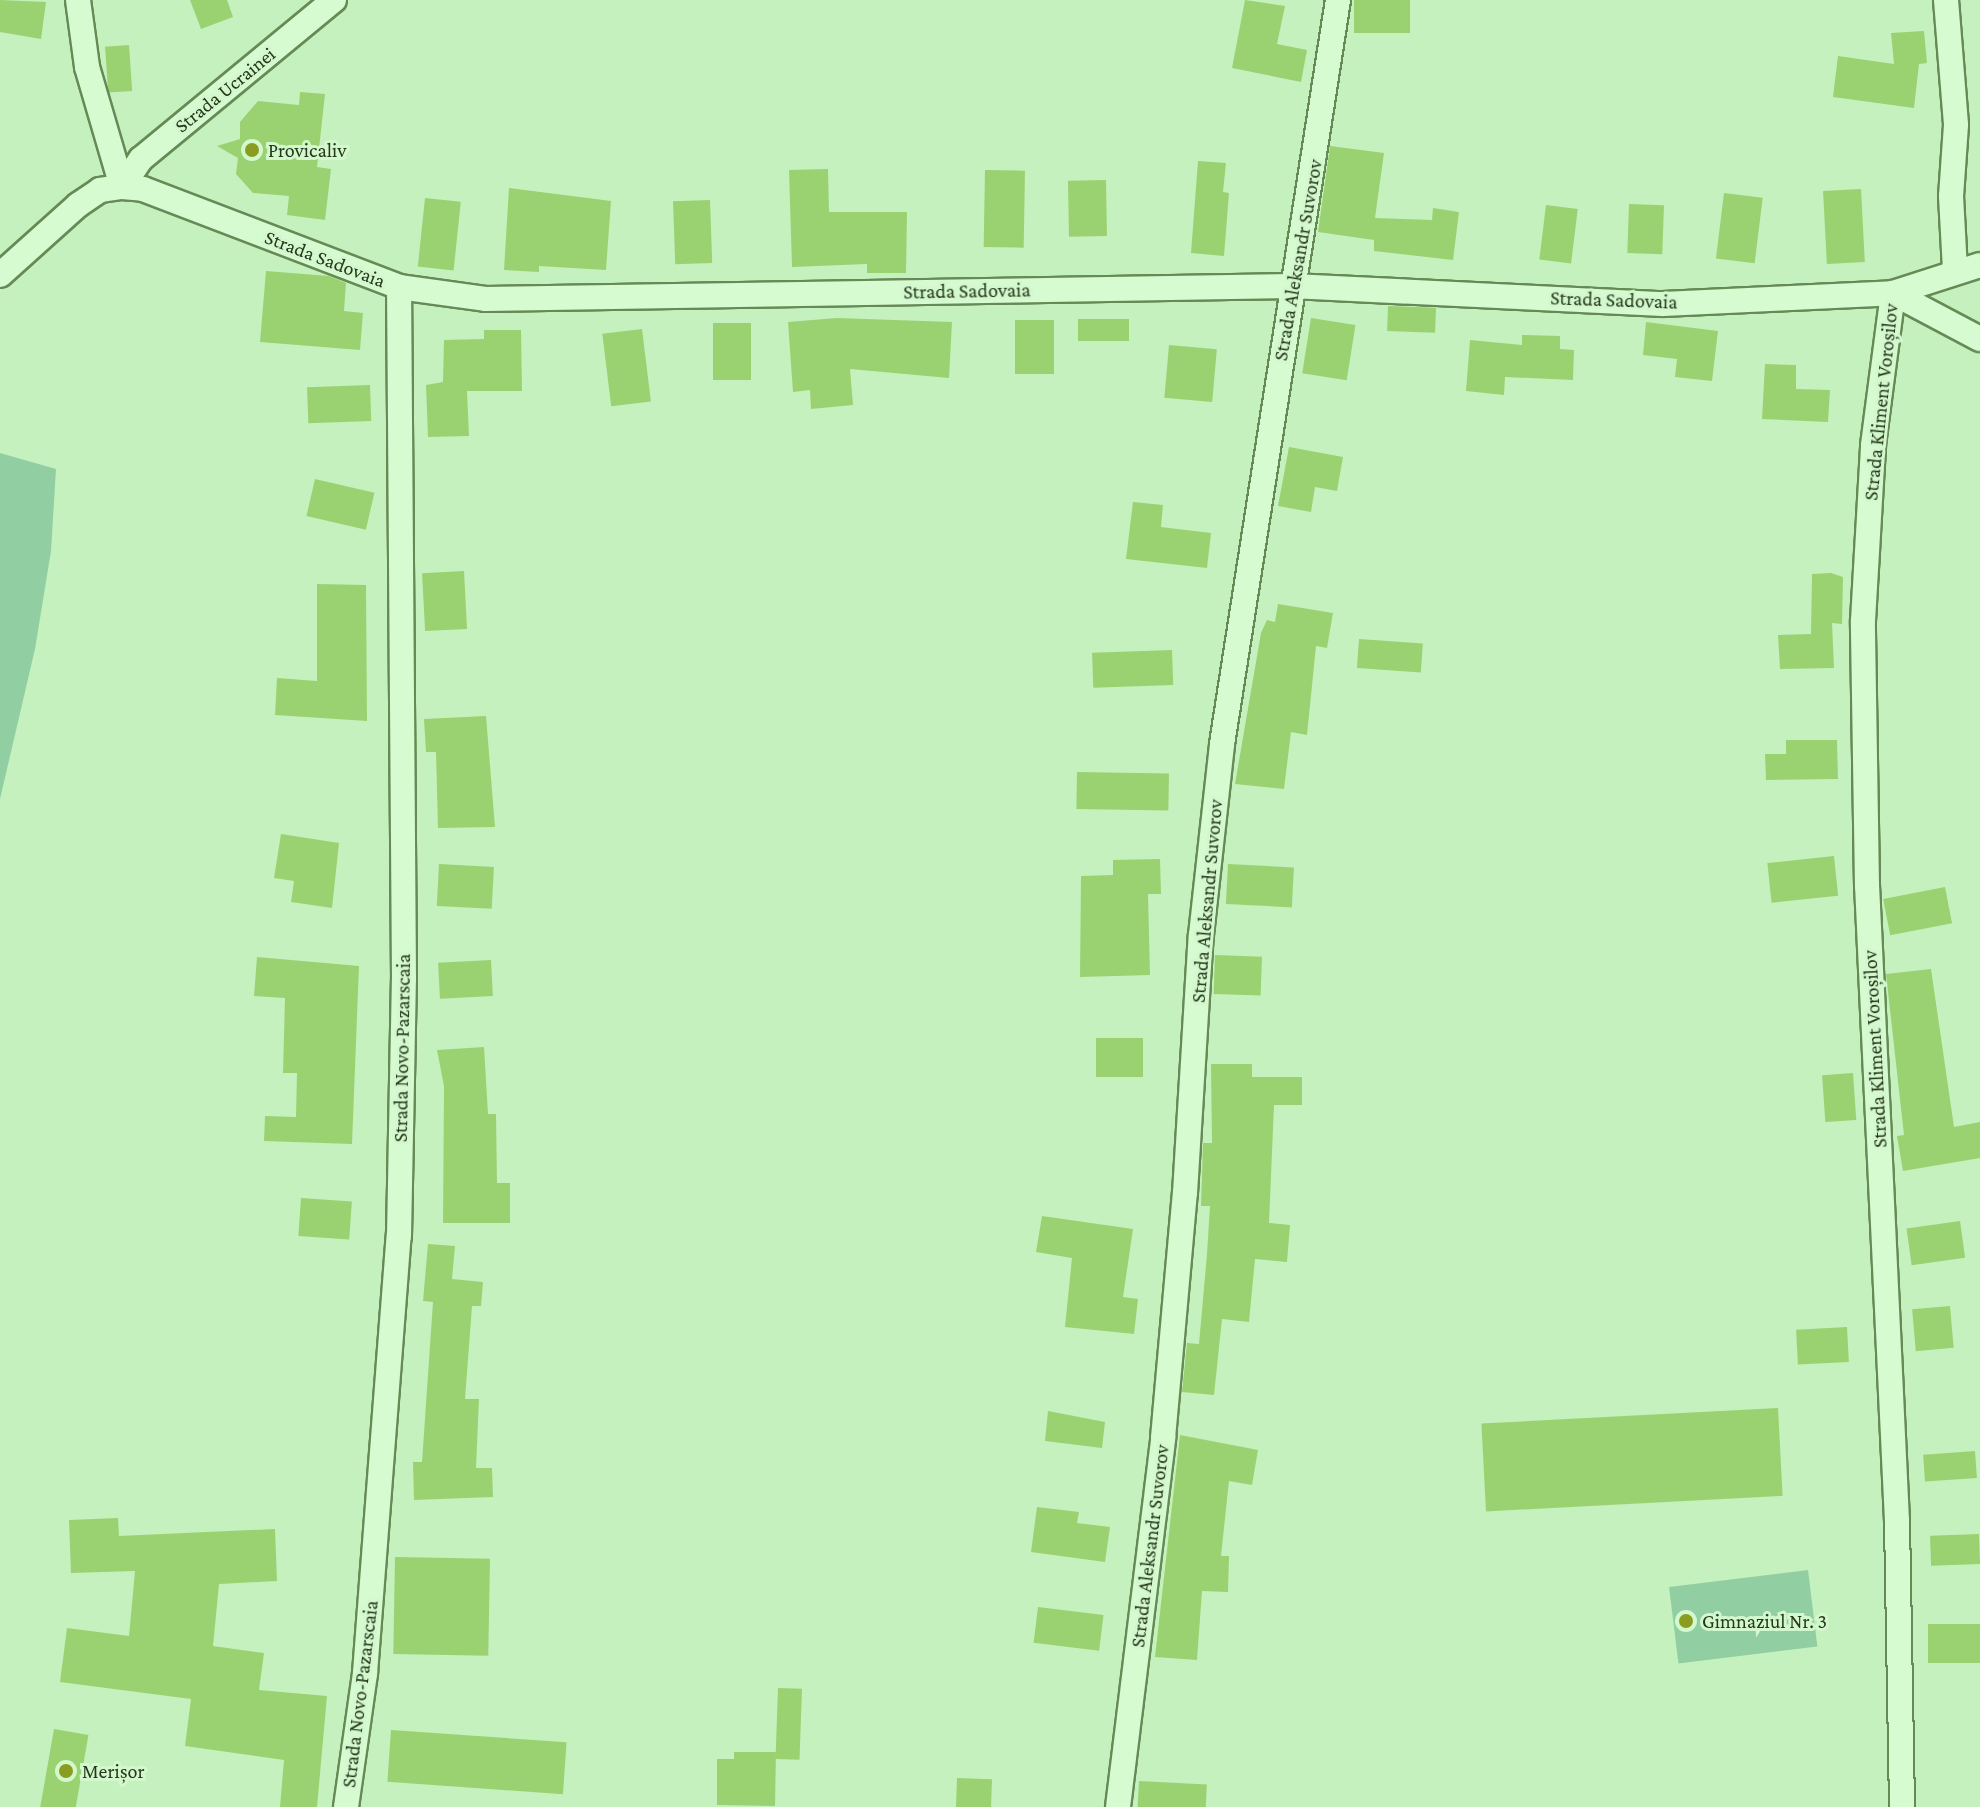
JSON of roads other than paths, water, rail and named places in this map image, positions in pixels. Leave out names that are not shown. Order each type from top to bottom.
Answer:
[{"type":"street","points":[[0,275],[78,205],[100,190],[122,187],[87,67],[78,0]]},
{"type":"street","name":"Strada Ucrainei","points":[[122,187],[141,159],[334,0]]},
{"type":"street","name":"Strada Aleksandr Suvorov","points":[[1118,1807],[1163,1438],[1185,1193],[1201,935],[1219,773],[1338,0]]},
{"type":"street","points":[[1946,0],[1956,125],[1951,196],[1955,271]]},
{"type":"street","name":"Strada Sadovaia","points":[[122,187],[143,189],[399,287],[485,299],[1292,286],[1663,304],[1893,293],[1980,265]]},
{"type":"street","name":"Strada Novo-Pazarscaia","points":[[346,1807],[365,1673],[399,1236],[404,979],[399,287]]},
{"type":"street","points":[[1893,293],[1980,339]]},
{"type":"street","name":"Strada Kliment Voroșilov","points":[[1893,293],[1873,445],[1863,621],[1867,886],[1897,1521],[1902,1807]]},
{"type":"place","name":"Provicaliv","points":[[252,150]]},
{"type":"place","name":"Gimnaziul Nr. 3","points":[[1686,1621]]},
{"type":"place","name":"Merișor","points":[[66,1771]]}]
